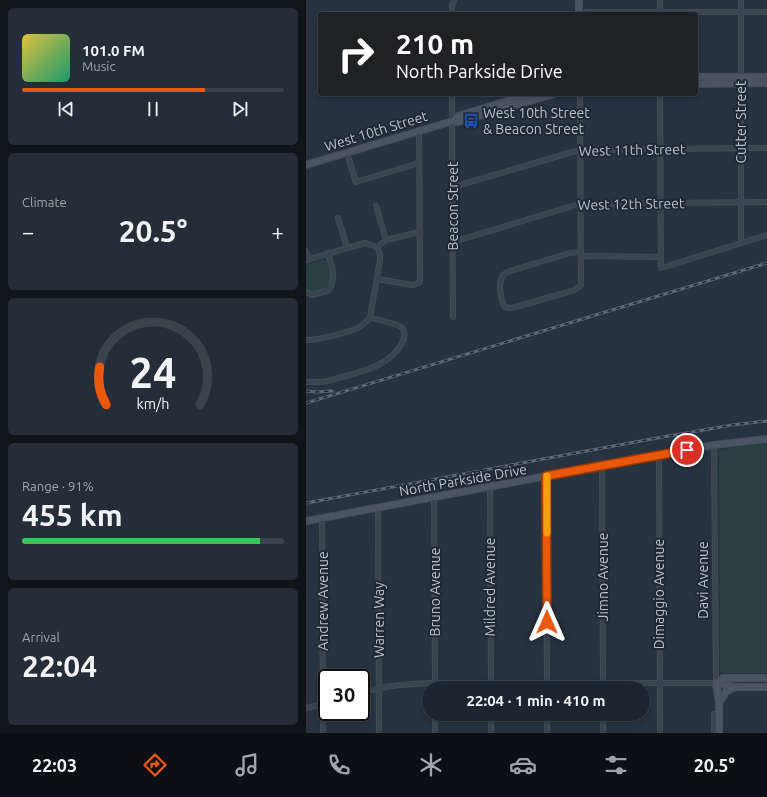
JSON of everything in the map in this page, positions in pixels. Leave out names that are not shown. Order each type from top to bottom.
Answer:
[{"type":"street","points":[[452,12],[454,0]]},
{"type":"street","points":[[578,12],[579,0]]},
{"type":"street","points":[[660,0],[660,12]]},
{"type":"street","name":"Cutter Street","points":[[741,0],[741,243]]},
{"type":"street","points":[[698,13],[767,12]]},
{"type":"street","points":[[698,77],[767,83]]},
{"type":"street","points":[[698,84],[767,77]]},
{"type":"street","name":"Beacon Street","points":[[452,96],[453,317]]},
{"type":"street","name":"West 10th Street","points":[[306,165],[419,131],[453,120],[458,116],[523,96]]},
{"type":"street","name":"West 10th Street","points":[[453,120],[458,122],[547,96]]},
{"type":"street","points":[[580,96],[579,204],[580,254],[581,282],[578,288],[512,308],[504,306],[500,278],[507,272],[570,253],[580,254],[661,257]]},
{"type":"street","points":[[660,96],[661,268],[767,235]]},
{"type":"street","points":[[377,279],[413,285],[419,283],[420,280],[419,131]]},
{"type":"street","name":"West 11th Street","points":[[453,187],[579,150],[767,148]]},
{"type":"street","points":[[347,153],[356,182],[419,163]]},
{"type":"street","name":"West 12th Street","points":[[453,242],[579,204],[767,202]]},
{"type":"street","points":[[376,206],[386,240]]},
{"type":"street","points":[[338,218],[347,248]]},
{"type":"street","points":[[377,247],[386,240],[420,232]]},
{"type":"street","points":[[306,251],[307,259],[366,243],[377,247],[380,255],[370,318],[357,328],[319,339],[306,340]]},
{"type":"street","points":[[306,292],[312,295],[329,290],[333,284],[334,271],[328,253]]},
{"type":"street","points":[[306,382],[328,381],[376,366],[386,362],[392,356],[405,338],[404,331],[396,325],[370,318]]},
{"type":"street","name":"North Parkside Drive","points":[[306,521],[714,445],[767,438]]},
{"type":"street","name":"Davi Avenue","points":[[714,445],[716,683],[719,703],[719,733]]},
{"type":"street","name":"Dimaggio Avenue","points":[[659,455],[660,733]]},
{"type":"street","name":"Jimno Avenue","points":[[602,466],[603,681]]},
{"type":"street","points":[[546,476],[547,681]]},
{"type":"street","name":"Mildred Avenue","points":[[490,487],[491,681]]},
{"type":"street","name":"Bruno Avenue","points":[[434,497],[435,681]]},
{"type":"street","name":"Warren Way","points":[[378,508],[379,733]]},
{"type":"street","name":"Andrew Avenue","points":[[322,518],[324,669]]},
{"type":"street","points":[[716,683],[723,678],[767,678]]},
{"type":"street","points":[[650,684],[716,683],[723,686],[767,687]]},
{"type":"street","points":[[370,690],[399,684],[422,685]]},
{"type":"street","points":[[719,703],[726,692],[737,687]]},
{"type":"street","points":[[306,708],[318,705]]},
{"type":"street","name":"Davi Avenue","points":[[714,733],[714,714],[719,714]]},
{"type":"street","name":"Andrew Avenue","points":[[323,733],[324,721]]},
{"type":"street","points":[[435,721],[435,733]]},
{"type":"street","points":[[491,721],[491,733]]},
{"type":"street","points":[[547,721],[547,733]]},
{"type":"street","points":[[603,721],[603,733]]},
{"type":"green space","points":[[323,260],[327,261],[330,275],[329,283],[323,289],[313,292],[310,291],[306,288],[306,265]]},
{"type":"green space","points":[[767,443],[767,673],[724,673],[720,671],[719,451],[745,445]]},
{"type":"railway","points":[[306,403],[767,263]]},
{"type":"railway","points":[[306,391],[332,391]]},
{"type":"railway","points":[[306,503],[657,438],[732,425],[767,421]]},
{"type":"slow traffic","points":[[547,476],[547,533]]},
{"type":"place","name":"West 10th Street & Beacon Street","points":[[471,121]]},
{"type":"route","points":[[547,622],[546,476],[687,450]]}]
